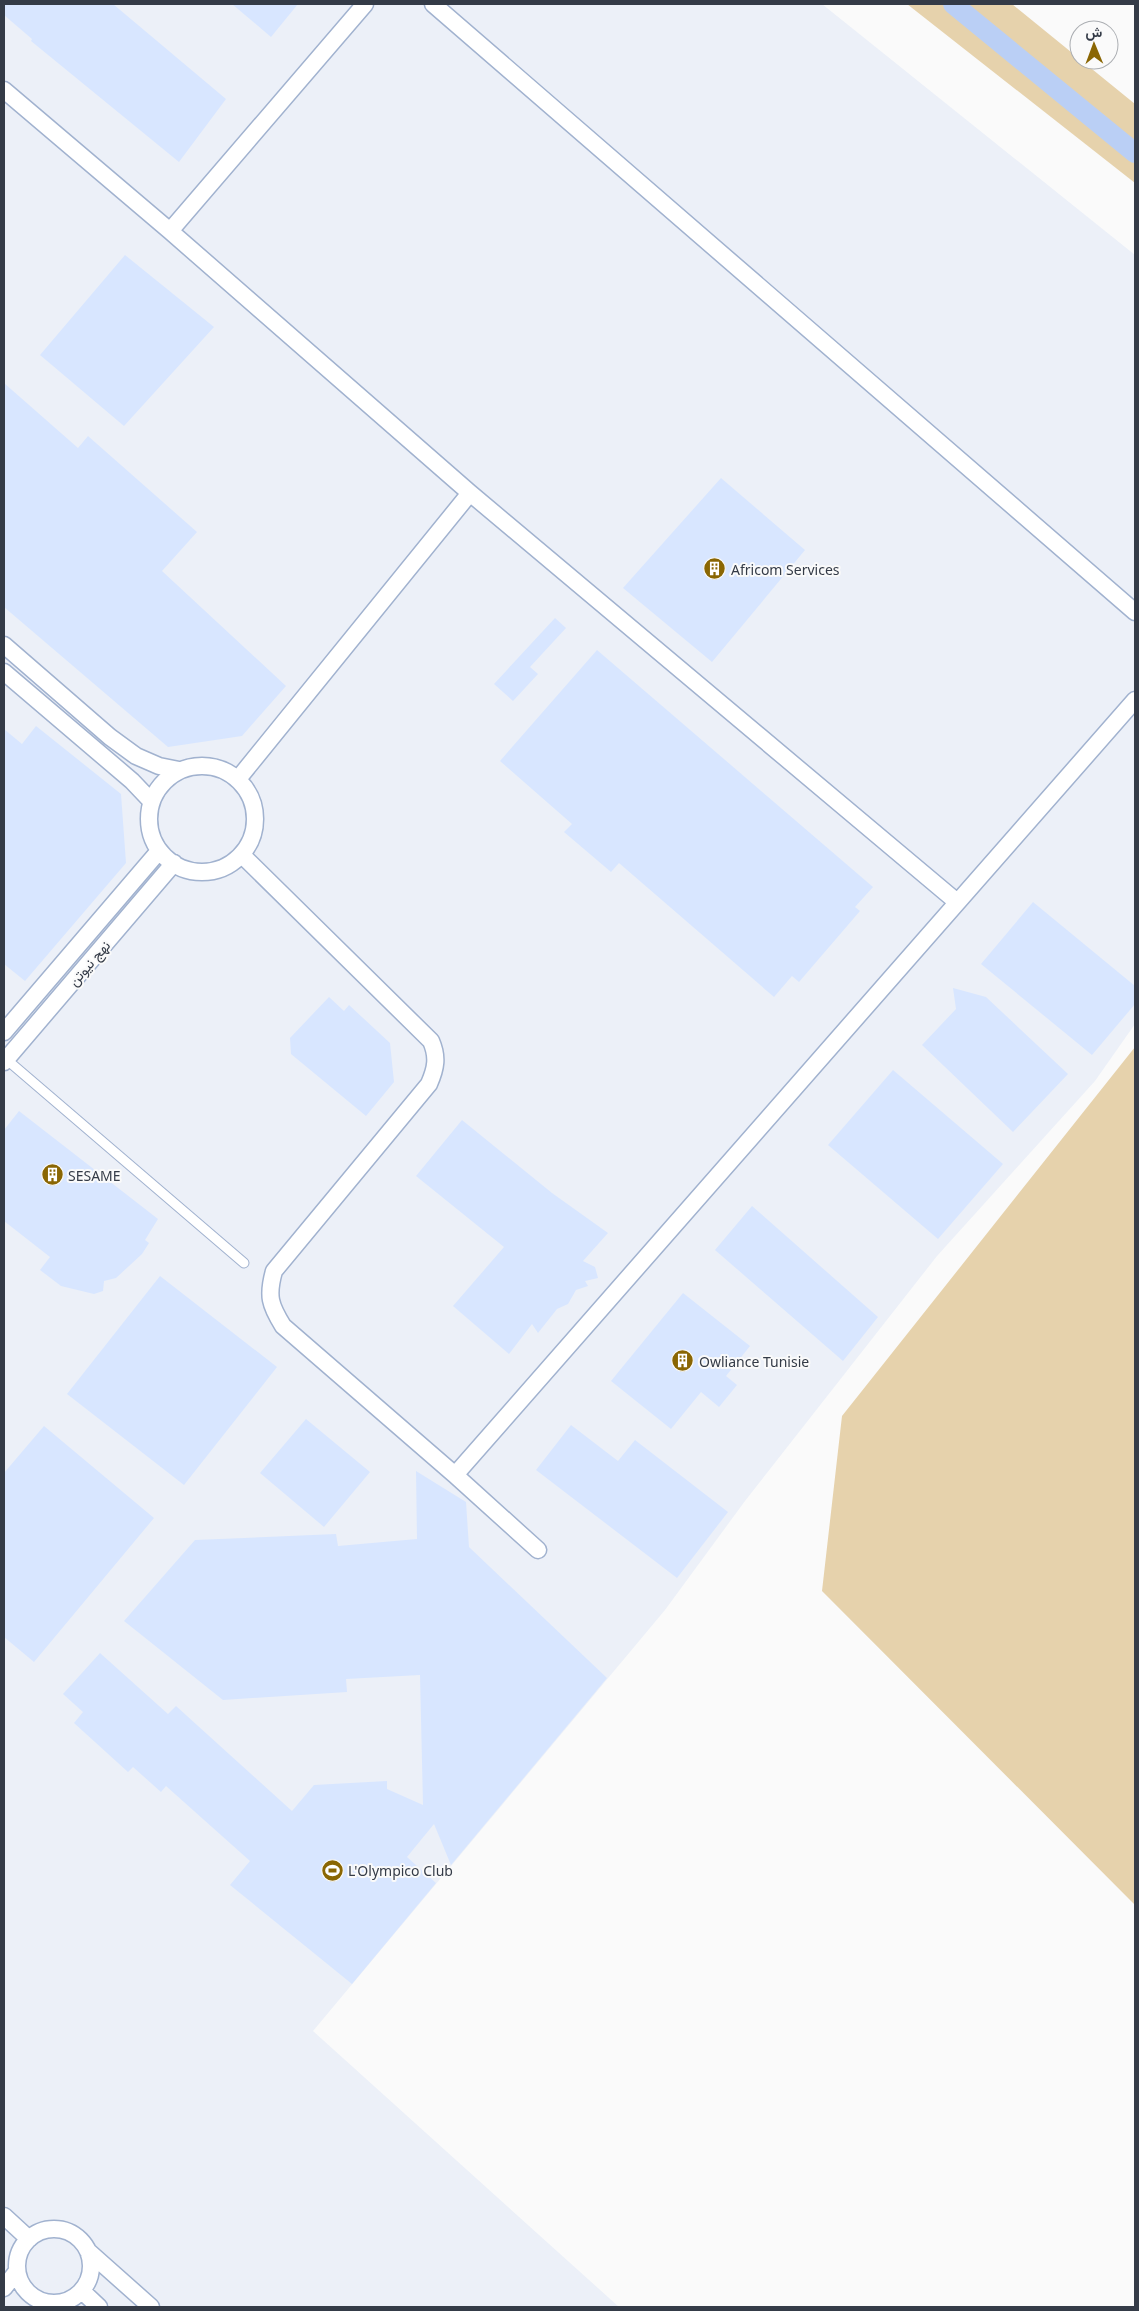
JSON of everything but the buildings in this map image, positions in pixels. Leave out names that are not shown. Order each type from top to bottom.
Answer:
[{"type":"street","points":[[170,231],[365,4]]},
{"type":"street","points":[[433,4],[1135,612]]},
{"type":"street","points":[[4,90],[170,231],[470,493],[958,902]]},
{"type":"street","points":[[238,779],[470,493]]},
{"type":"street","points":[[4,644],[110,737],[136,756],[159,766],[178,770]]},
{"type":"street","points":[[4,672],[132,780],[151,801]]},
{"type":"street","points":[[455,1475],[1135,700]]},
{"type":"street","points":[[199,765],[220,768],[238,779],[251,796],[256,816],[253,837],[242,854],[225,867],[205,872],[184,870],[159,851],[153,842],[148,822],[151,801],[162,782],[178,770],[199,765]]},
{"type":"street","name":"نهج نيوتن","points":[[4,1032],[159,851]]},
{"type":"street","points":[[242,854],[431,1041],[436,1053],[435,1070],[429,1084],[274,1272],[268,1290],[272,1308],[283,1326],[455,1475],[538,1550]]},
{"type":"street","name":"نهج نيوتن","points":[[5,1061],[174,864]]},
{"type":"street","points":[[4,2216],[29,2239]]},
{"type":"street","points":[[88,2251],[92,2264],[89,2280],[82,2291],[70,2300],[52,2303],[30,2303],[17,2272],[17,2264],[22,2248],[29,2239],[45,2230],[65,2231],[80,2239],[88,2251],[151,2307]]},
{"type":"street","points":[[4,2288],[17,2272]]},
{"type":"street","points":[[82,2291],[99,2307]]},
{"type":"lane","points":[[5,1061],[244,1263]]},
{"type":"shaded area","points":[[4,4],[822,4],[1135,255],[1135,1024],[1095,1081],[937,1256],[745,1501],[665,1610],[313,2031],[619,2307],[4,2307]]},
{"type":"shaded area","points":[[907,4],[1012,4],[1069,50],[1069,70],[1093,70],[1135,104],[1135,183]]},
{"type":"shaded area","points":[[1135,1047],[1135,1905],[822,1591],[842,1416]]},
{"type":"waterway","points":[[953,4],[1135,153]]},
{"type":"place","name":"Africom Services","points":[[715,569]]},
{"type":"place","name":"SESAME","points":[[52,1175]]},
{"type":"place","name":"Owliance Tunisie","points":[[683,1361]]},
{"type":"place","name":"L'Olympico Club","points":[[332,1870]]}]
